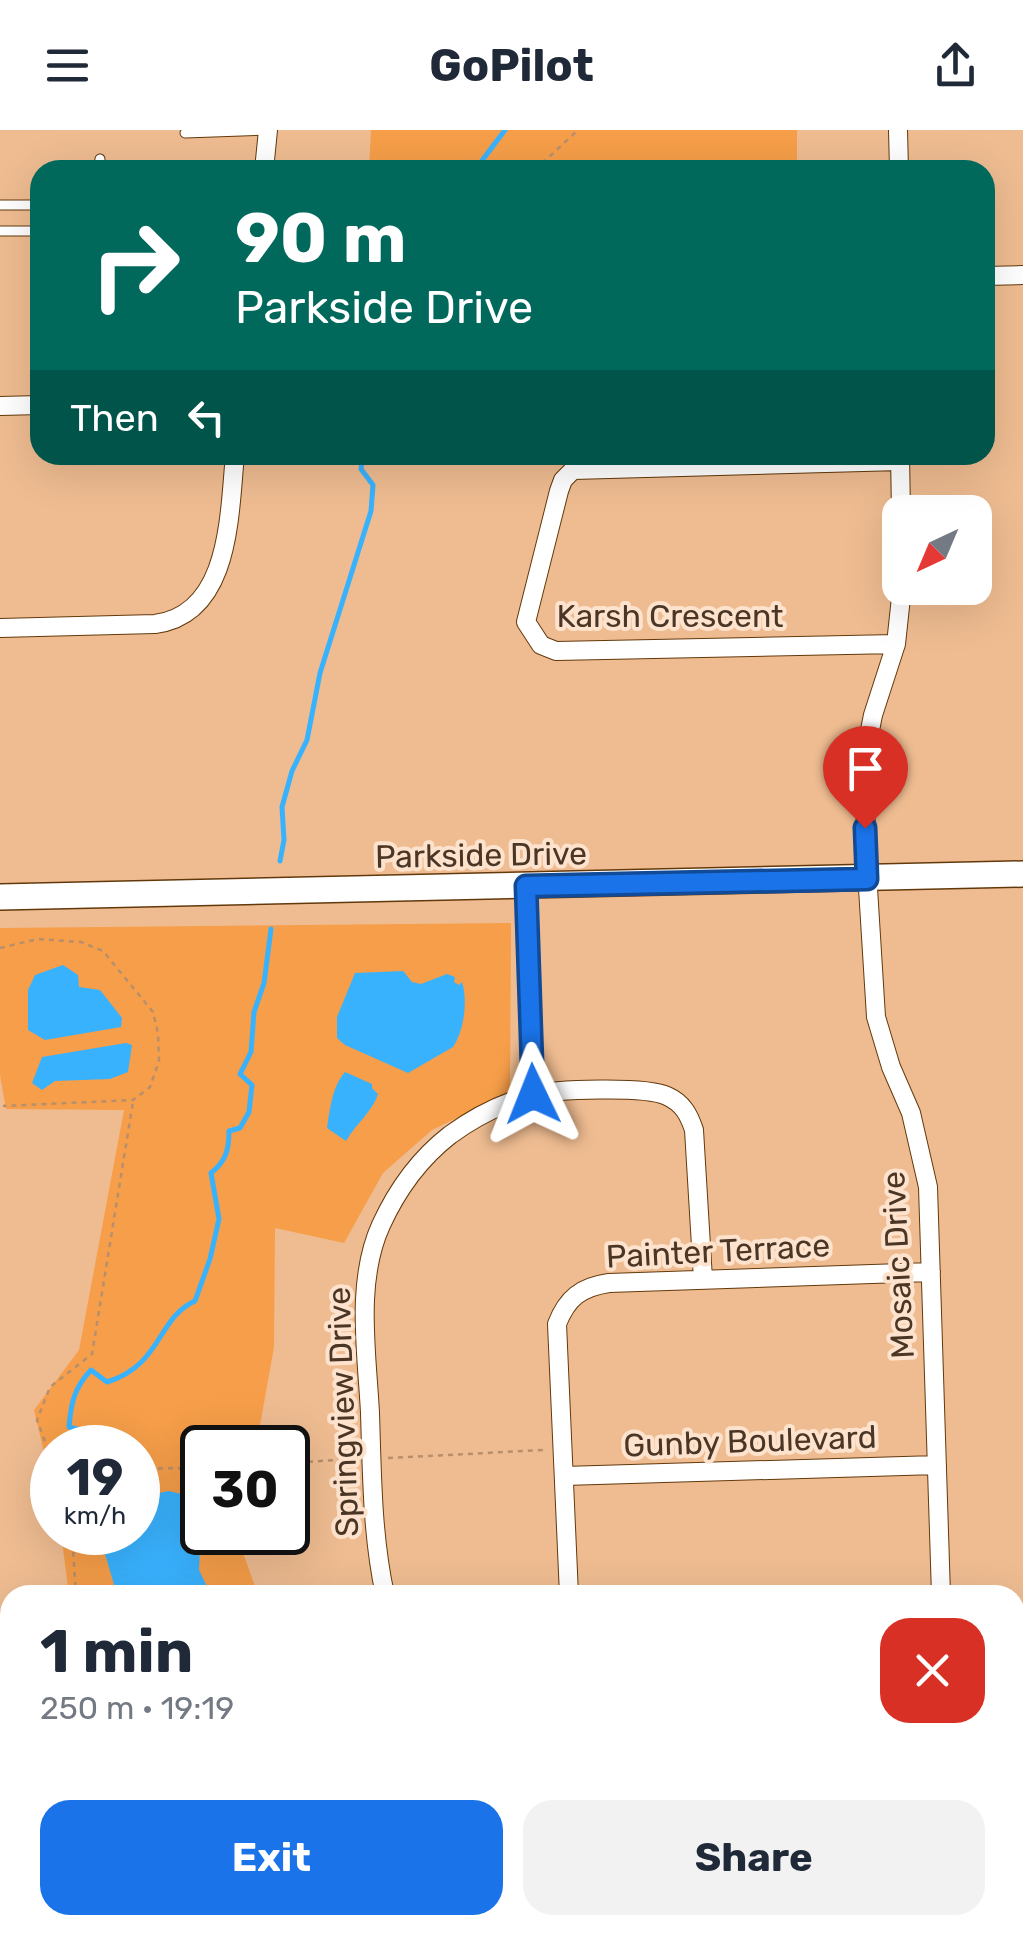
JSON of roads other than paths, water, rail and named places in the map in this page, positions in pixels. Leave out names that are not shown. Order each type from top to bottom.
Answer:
[{"type":"main road","name":"Parkside Drive","points":[[0,897],[1023,874]]},
{"type":"street","points":[[265,160],[268,130]]},
{"type":"street","points":[[898,130],[898,160]]},
{"type":"street","points":[[995,276],[1023,275]]},
{"type":"street","points":[[0,406],[30,405]]},
{"type":"street","points":[[0,628],[155,624],[176,620],[192,610],[208,591],[218,562],[228,524],[234,465]]},
{"type":"street","name":"Karsh Crescent","points":[[709,465],[573,470],[563,480],[526,622],[541,645],[556,651],[896,644]]},
{"type":"street","points":[[900,465],[901,495]]},
{"type":"street","name":"Mosaic Drive","points":[[900,605],[896,644],[873,715],[866,755],[867,879],[876,1017],[925,1164],[940,1585]]},
{"type":"street","points":[[526,886],[533,1094]]},
{"type":"street","name":"Springview Drive","points":[[383,1585],[375,1540],[365,1302],[374,1244],[402,1186],[439,1144],[484,1115],[533,1094],[629,1090],[665,1094],[680,1103],[694,1130],[703,1279]]},
{"type":"street","name":"Painter Terrace","points":[[569,1585],[557,1324],[567,1304],[582,1289],[703,1279],[931,1272]]},
{"type":"street","name":"Gunby Boulevard","points":[[564,1476],[937,1464]]},
{"type":"lane","points":[[186,133],[268,130]]},
{"type":"lane","points":[[0,205],[30,204]]},
{"type":"lane","points":[[0,231],[30,231]]},
{"type":"water","points":[[63,965],[78,975],[79,987],[100,990],[122,1018],[121,1027],[45,1040],[28,1030],[28,990],[35,975]]},
{"type":"water","points":[[403,971],[412,982],[421,984],[447,974],[455,977],[454,982],[462,982],[465,997],[462,1024],[453,1047],[408,1073],[337,1038],[337,1017],[355,973]]},
{"type":"water","points":[[132,1045],[128,1072],[110,1079],[55,1081],[42,1090],[32,1083],[42,1057]]},
{"type":"water","points":[[345,1072],[372,1084],[378,1094],[346,1141],[327,1128],[334,1091]]},
{"type":"water","points":[[160,1493],[180,1494],[180,1555],[200,1555],[199,1570],[206,1585],[114,1585],[105,1555],[160,1555]]},
{"type":"waterway","points":[[482,160],[505,130]]},
{"type":"waterway","points":[[280,861],[284,840],[282,807],[292,771],[307,740],[320,673],[371,511],[373,485],[362,465]]},
{"type":"waterway","points":[[69,1425],[77,1390],[91,1370],[107,1382],[139,1365],[173,1318],[195,1301],[219,1219],[211,1173],[226,1155],[229,1131],[240,1128],[249,1112],[252,1085],[240,1074],[251,1052],[254,1012],[264,983],[271,929]]}]
